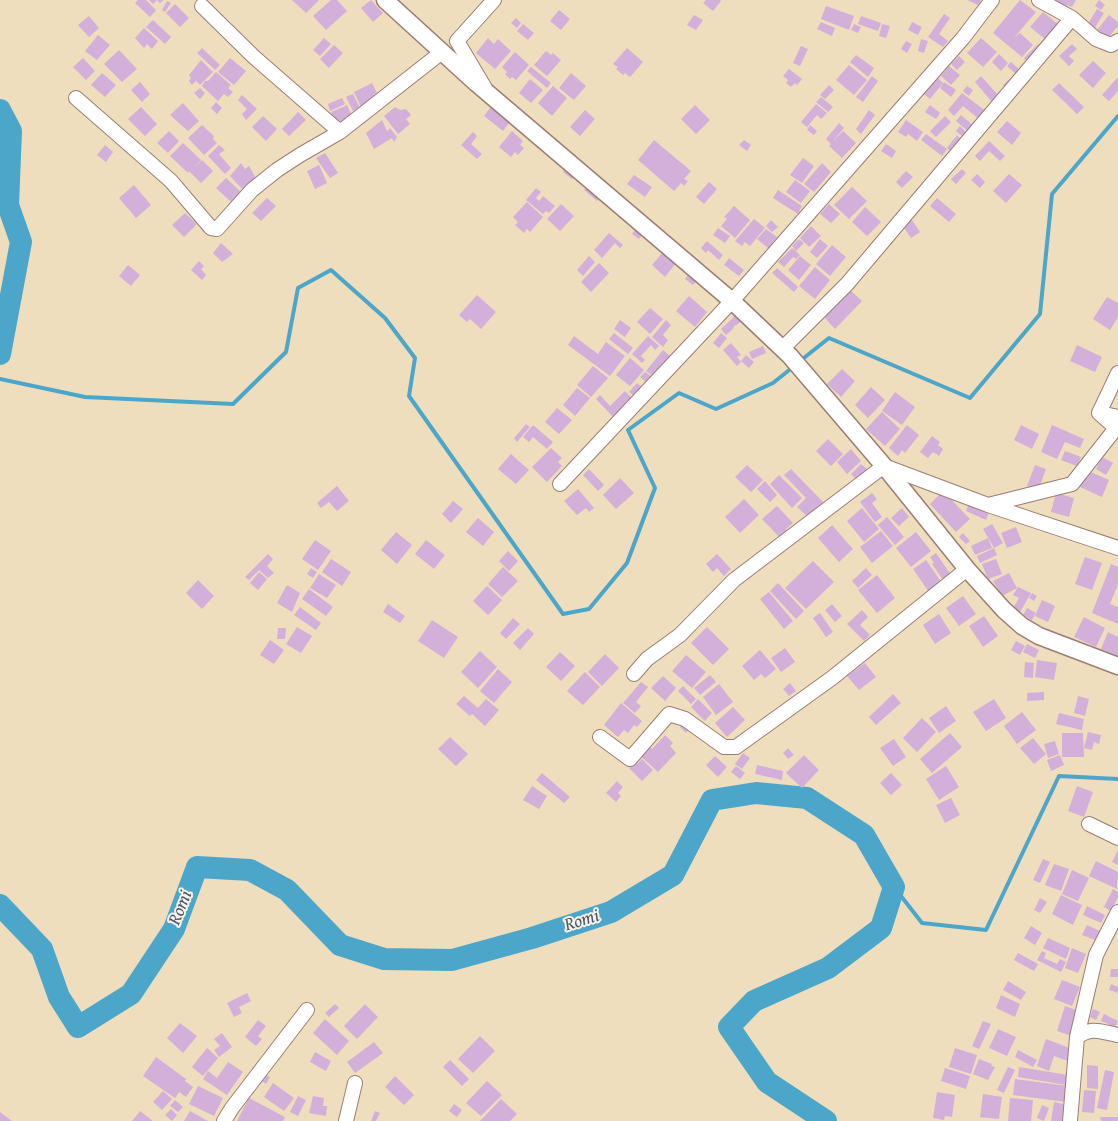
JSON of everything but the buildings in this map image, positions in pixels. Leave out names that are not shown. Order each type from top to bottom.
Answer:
[{"type":"street","points":[[385,0],[487,91],[732,300],[786,353],[809,377],[967,569],[1004,610],[1022,626],[1039,636],[1118,666]]},
{"type":"street","points":[[487,91],[458,41],[494,0]]},
{"type":"street","points":[[560,484],[732,300],[963,38],[992,0]]},
{"type":"street","points":[[1039,0],[1072,18],[1096,39],[1111,45],[1118,41]]},
{"type":"street","points":[[202,6],[254,58],[340,132]]},
{"type":"street","points":[[786,353],[1072,18]]},
{"type":"street","points":[[76,98],[171,181],[211,228],[217,229],[252,190],[277,170],[340,132],[442,52]]},
{"type":"street","points":[[1099,413],[1118,373]]},
{"type":"street","points":[[1099,413],[1118,417]]},
{"type":"street","points":[[988,505],[1072,484],[1116,428],[1099,413]]},
{"type":"street","points":[[884,466],[988,505],[1118,548]]},
{"type":"street","points":[[634,674],[647,659],[680,635],[734,580],[884,466]]},
{"type":"street","points":[[600,737],[630,758],[669,714],[685,719],[724,747],[736,747],[832,678],[967,569]]},
{"type":"street","points":[[1090,824],[1118,838]]},
{"type":"street","points":[[1070,1121],[1077,1037],[1096,955],[1118,912]]},
{"type":"street","points":[[224,1121],[307,1010]]},
{"type":"street","points":[[1077,1037],[1092,1030],[1118,1035]]},
{"type":"street","points":[[346,1121],[355,1083]]},
{"type":"waterway","name":"Romi","points":[[0,110],[11,131],[8,205],[21,242],[0,354]]},
{"type":"waterway","points":[[800,361],[829,338],[970,398],[1040,314],[1052,194],[1118,116]]},
{"type":"waterway","points":[[0,379],[85,397],[233,404],[286,352],[298,288],[331,270],[385,318],[415,358],[409,396],[563,614],[589,609],[627,563],[655,488],[628,430],[679,393],[716,409],[773,383],[793,367]]},
{"type":"waterway","points":[[894,887],[922,923],[986,930],[1059,776],[1118,779]]},
{"type":"waterway","name":"Romi","points":[[0,905],[42,949],[59,997],[78,1027],[131,994],[174,929],[197,867],[250,870],[287,890],[340,945],[384,959],[452,960],[532,938],[611,912],[673,875],[712,800],[756,793],[807,798],[864,835],[894,887],[881,928],[828,968],[754,1001],[729,1027],[767,1082],[826,1121]]}]
